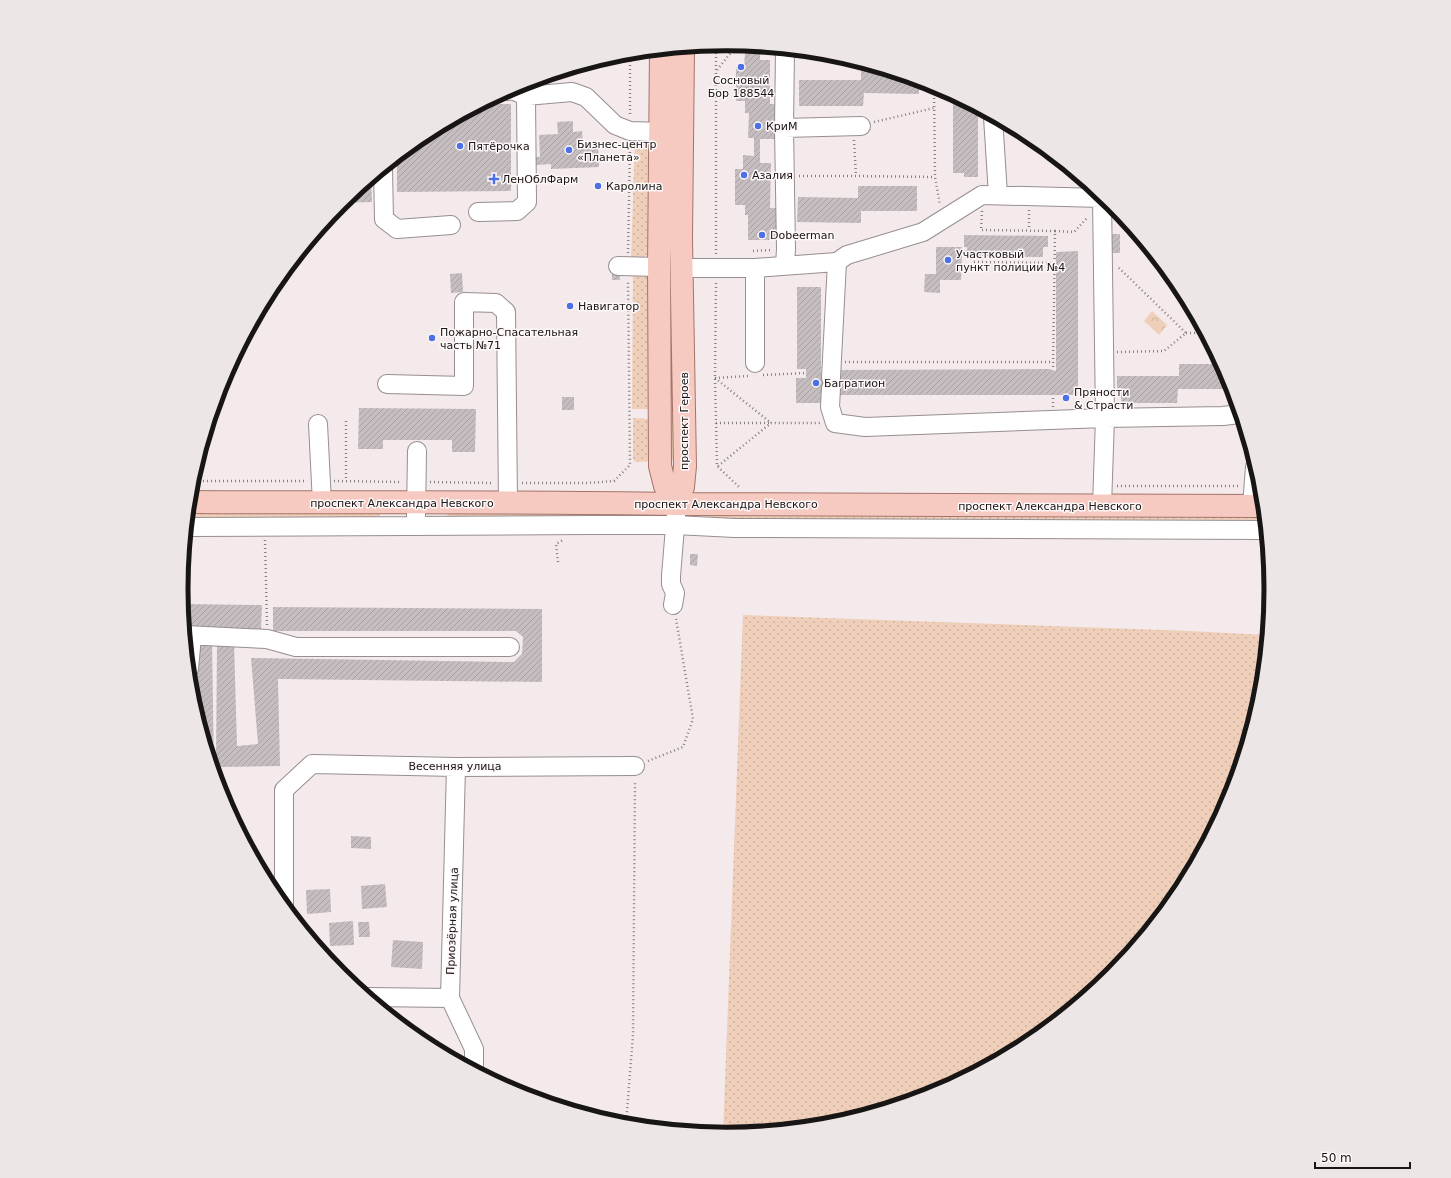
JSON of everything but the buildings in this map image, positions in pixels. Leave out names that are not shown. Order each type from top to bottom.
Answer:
[{"type":"main road","name":"проспект Героев","points":[[676,504],[682,487],[685,466],[681,239],[683,53]]},
{"type":"main road","name":"проспект Героев","points":[[661,55],[660,466],[665,486],[676,504]]},
{"type":"main road","name":"проспект Александра Невского","points":[[195,502],[589,502],[676,504],[1257,506]]},
{"type":"street","points":[[786,257],[784,128],[791,55]]},
{"type":"street","points":[[522,91],[572,92],[586,97],[615,125],[630,131],[661,132]]},
{"type":"street","points":[[478,212],[517,211],[527,202],[514,94]]},
{"type":"street","points":[[990,195],[993,122]]},
{"type":"street","points":[[784,128],[857,126]]},
{"type":"street","points":[[383,175],[384,219],[397,229],[451,225]]},
{"type":"street","points":[[682,268],[716,269],[751,260],[786,257],[836,262],[847,255],[923,232],[990,195],[1093,197]]},
{"type":"street","points":[[1102,205],[1104,353],[1102,506]]},
{"type":"street","points":[[751,260],[756,363]]},
{"type":"street","points":[[836,262],[830,407],[835,423],[865,427],[1234,415]]},
{"type":"street","points":[[618,266],[660,267]]},
{"type":"street","points":[[387,384],[464,386],[464,302],[496,303],[506,312],[508,503]]},
{"type":"street","points":[[318,424],[322,503]]},
{"type":"street","points":[[416,526],[417,451]]},
{"type":"street","points":[[673,605],[675,593],[671,584],[671,576],[676,504]]},
{"type":"street","points":[[191,527],[590,524],[743,528],[1260,530]]},
{"type":"street","points":[[190,635],[267,639],[296,647],[510,647]]},
{"type":"street","name":"Весенняя улица","points":[[284,896],[284,790],[312,764],[456,767],[635,766]]},
{"type":"street","name":"Приозёрная улица","points":[[456,767],[450,998],[474,1049],[474,1065]]},
{"type":"street","points":[[376,997],[450,998]]},
{"type":"path","points":[[716,51],[715,378],[718,466],[771,423]]},
{"type":"path","points":[[717,71],[732,51]]},
{"type":"path","points":[[934,93],[935,178],[941,211]]},
{"type":"path","points":[[856,176],[857,126],[934,108]]},
{"type":"path","points":[[800,176],[935,178]]},
{"type":"path","points":[[990,195],[981,230],[1074,232],[1090,215]]},
{"type":"path","points":[[1029,196],[1029,230]]},
{"type":"path","points":[[1053,370],[1054,231]]},
{"type":"path","points":[[751,260],[786,257]]},
{"type":"path","points":[[974,262],[1054,263]]},
{"type":"path","points":[[1102,264],[1117,266],[1186,333]]},
{"type":"path","points":[[1104,353],[1164,351],[1186,333],[1198,333]]},
{"type":"path","points":[[832,376],[1053,362]]},
{"type":"path","points":[[796,373],[806,373]]},
{"type":"path","points":[[715,378],[771,423]]},
{"type":"path","points":[[346,421],[346,481]]},
{"type":"path","points":[[716,423],[835,423]]},
{"type":"path","points":[[264,544],[267,639]]},
{"type":"path","points":[[556,544],[558,562]]},
{"type":"path","points":[[626,1118],[633,1034],[635,766],[683,747],[693,719],[673,605]]},
{"type":"green space","points":[[635,137],[644,140],[650,147],[649,253],[642,259],[631,260]]},
{"type":"green space","points":[[669,178],[677,460],[669,461]]},
{"type":"green space","points":[[633,270],[646,274],[651,280],[649,409],[632,409]]},
{"type":"green space","points":[[1152,311],[1167,325],[1159,335],[1144,321]]},
{"type":"green space","points":[[633,418],[648,419],[651,422],[652,461],[636,462],[633,459]]},
{"type":"green space","points":[[459,508],[655,512],[649,521],[446,516]]},
{"type":"green space","points":[[194,510],[383,510],[378,519],[192,519]]},
{"type":"green space","points":[[707,512],[1258,514],[1259,522],[724,523],[707,516]]},
{"type":"green space","points":[[743,615],[1261,635],[1259,659],[1253,694],[1245,728],[1223,795],[1208,827],[1173,888],[1152,917],[1130,944],[1080,993],[1053,1016],[994,1055],[963,1072],[931,1086],[865,1109],[830,1117],[761,1126],[723,1127]]},
{"type":"place","name":"Сосновый Бор 188544","points":[[741,67]]},
{"type":"place","name":"КриМ","points":[[758,126]]},
{"type":"place","name":"Пятёрочка","points":[[460,146]]},
{"type":"place","name":"Бизнес-центр «Планета»","points":[[569,150]]},
{"type":"place","name":"Азалия","points":[[744,175]]},
{"type":"place","name":"ЛенОблФарм","points":[[494,179]]},
{"type":"place","name":"Каролина","points":[[598,186]]},
{"type":"place","name":"Dobeerman","points":[[762,235]]},
{"type":"place","name":"Участковый пункт полиции №4","points":[[948,260]]},
{"type":"place","name":"Навигатор","points":[[570,306]]},
{"type":"place","name":"Пожарно-Спасательная часть №71","points":[[432,338]]},
{"type":"place","name":"Багратион","points":[[816,383]]},
{"type":"place","name":"Пряности & Страсти","points":[[1066,398]]}]
